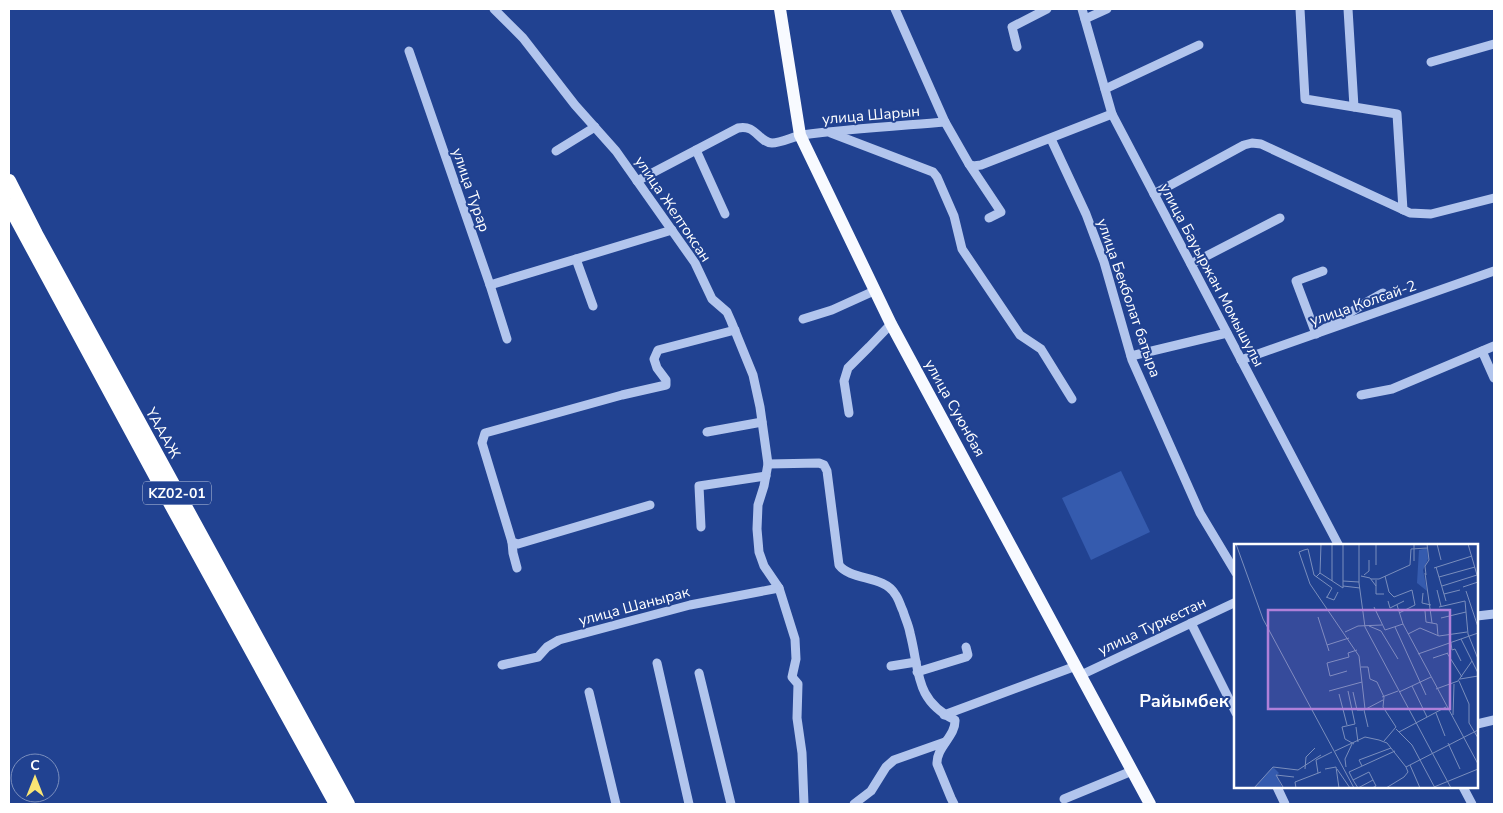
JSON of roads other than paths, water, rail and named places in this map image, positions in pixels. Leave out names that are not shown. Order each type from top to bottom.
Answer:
[{"type":"highway","name":"ҮАААЖ","points":[[9,181],[36,234],[348,804]]},
{"type":"highway","name":"ҮАААЖ","points":[[9,205],[178,519],[336,804]]},
{"type":"main road","name":"улица Суюнбая","points":[[780,9],[800,136],[891,324],[1150,804]]},
{"type":"street","name":"улица Желтоксан","points":[[494,9],[507,24],[524,38],[575,105],[616,151],[672,230],[695,263],[712,299],[727,312],[753,376],[768,464],[758,505],[757,530],[759,552],[764,566],[779,588],[794,639],[796,659],[792,677],[798,684],[797,718],[802,753],[804,804]]},
{"type":"street","points":[[895,9],[945,122],[1000,212],[989,218]]},
{"type":"street","points":[[1017,46],[1012,27],[1047,9]]},
{"type":"street","name":"улица Бауыржан Момышулы","points":[[1082,9],[1112,114],[1337,544]]},
{"type":"street","points":[[1085,19],[1107,9]]},
{"type":"street","points":[[1300,9],[1306,99],[1397,114],[1403,210]]},
{"type":"street","points":[[1348,9],[1354,107]]},
{"type":"street","points":[[1431,62],[1494,44]]},
{"type":"street","points":[[1105,89],[1199,45]]},
{"type":"street","name":"улица Турар","points":[[409,51],[507,339]]},
{"type":"street","points":[[969,164],[973,166],[981,165],[1112,114]]},
{"type":"street","name":"улица Шарын","points":[[696,150],[738,128],[744,127],[750,128],[768,142],[774,143],[800,136],[945,122]]},
{"type":"street","points":[[556,151],[595,127]]},
{"type":"street","points":[[831,133],[933,172],[954,216],[962,249],[1020,335],[1041,349],[1072,399]]},
{"type":"street","name":"улица Бекболат батыра","points":[[1051,139],[1086,214],[1104,262],[1131,356],[1200,513],[1234,570]]},
{"type":"street","points":[[1154,194],[1244,145],[1252,143],[1261,144],[1410,214],[1430,214],[1494,198]]},
{"type":"street","points":[[637,181],[696,150],[725,214]]},
{"type":"street","points":[[1191,264],[1280,218]]},
{"type":"street","points":[[490,285],[672,230]]},
{"type":"street","points":[[576,259],[593,306]]},
{"type":"street","points":[[1323,271],[1296,281],[1316,334],[1383,294]]},
{"type":"street","name":"улица Колсай-2","points":[[1241,360],[1494,271]]},
{"type":"street","points":[[803,320],[832,310],[874,291]]},
{"type":"street","points":[[849,413],[844,381],[848,368],[891,324]]},
{"type":"street","points":[[517,568],[512,553],[512,542],[482,443],[485,433],[622,395],[666,385],[666,380],[654,359],[658,350],[734,330]]},
{"type":"street","points":[[1131,356],[1227,332]]},
{"type":"street","points":[[1361,395],[1392,389],[1494,346]]},
{"type":"street","points":[[1482,351],[1494,378]]},
{"type":"street","points":[[707,432],[762,422]]},
{"type":"street","points":[[768,464],[819,463],[824,466],[839,565],[846,571],[883,583],[897,595],[910,632],[916,667],[926,697],[944,715],[955,720],[955,724],[937,759],[937,764],[954,804]]},
{"type":"street","points":[[701,527],[699,486],[766,476]]},
{"type":"street","points":[[512,542],[518,544],[650,505]]},
{"type":"street","name":"улица Шанырак","points":[[502,665],[538,657],[559,640],[690,605],[779,588]]},
{"type":"street","name":"улица Туркестан","points":[[944,715],[1078,670],[1234,603]]},
{"type":"street","points":[[1478,616],[1494,614]]},
{"type":"street","points":[[1191,623],[1234,709]]},
{"type":"street","points":[[891,666],[916,667],[966,657],[968,654],[966,647]]},
{"type":"street","points":[[657,663],[689,804]]},
{"type":"street","points":[[700,673],[731,804]]},
{"type":"street","points":[[589,692],[616,804]]},
{"type":"street","points":[[1478,724],[1494,720]]},
{"type":"street","points":[[854,804],[871,791],[886,767],[894,760],[946,742]]},
{"type":"street","points":[[1064,800],[1132,771]]},
{"type":"street","points":[[1277,788],[1285,804]]},
{"type":"street","points":[[1463,788],[1469,803]]},
{"type":"district","name":"Райымбек","points":[[1184,701]]}]
